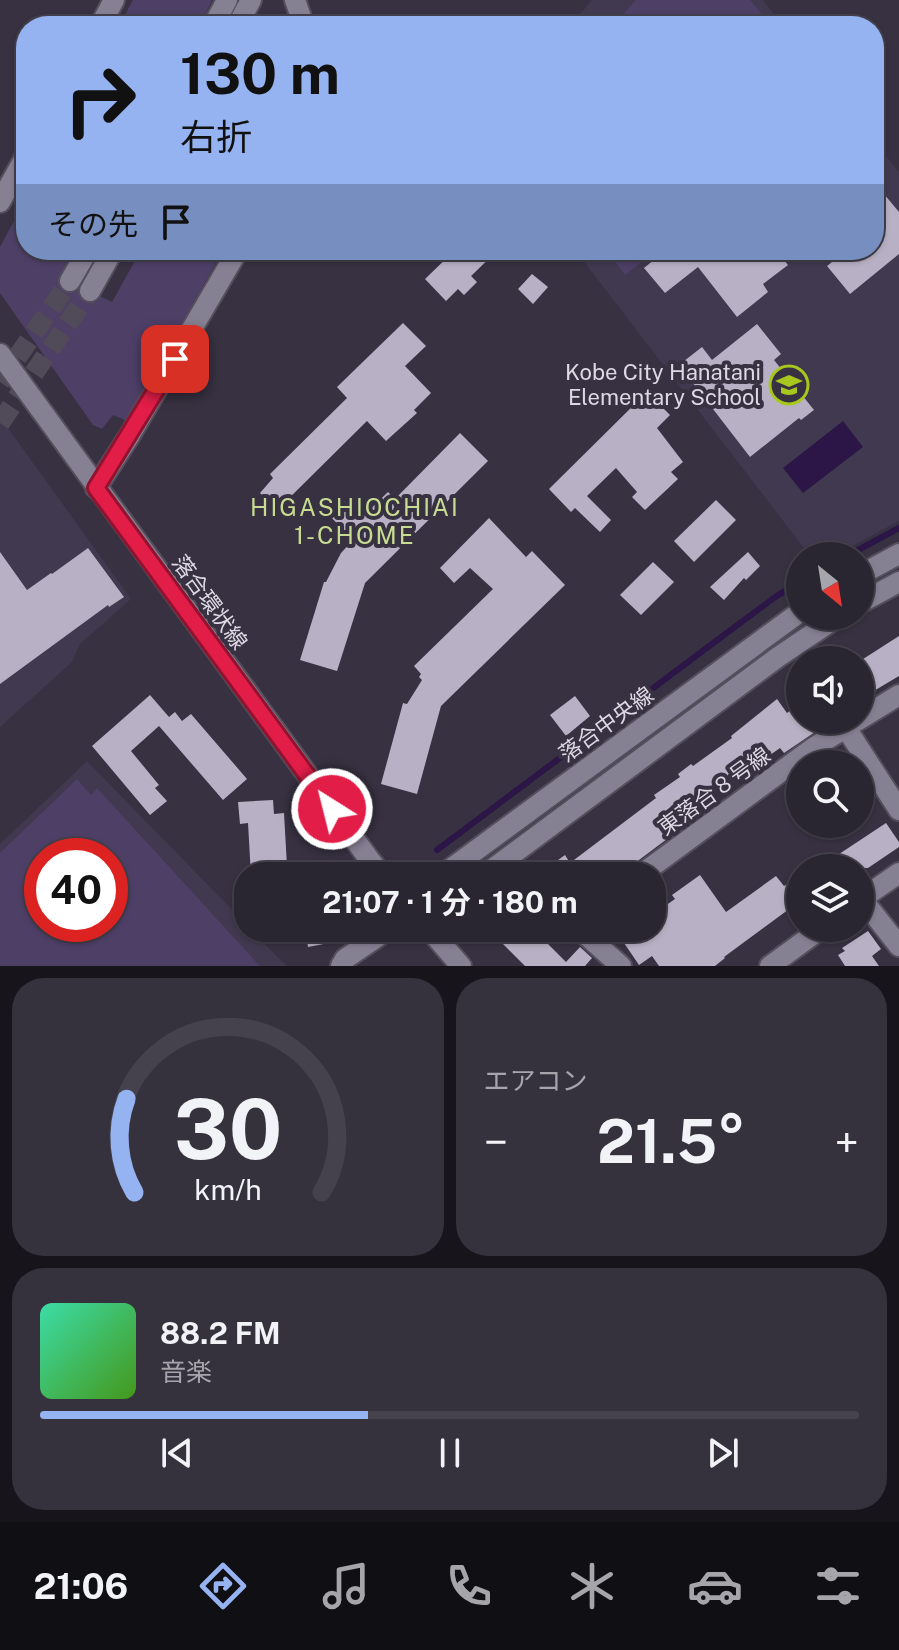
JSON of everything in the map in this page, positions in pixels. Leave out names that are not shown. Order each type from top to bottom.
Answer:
[{"type":"street","points":[[0,202],[16,174]]},
{"type":"street","points":[[70,281],[82,260]]},
{"type":"street","points":[[90,291],[107,260]]},
{"type":"street","points":[[96,488],[232,260]]},
{"type":"street","name":"落合環状線","points":[[0,354],[371,862]]},
{"type":"street","points":[[874,567],[899,554]]},
{"type":"street","points":[[874,595],[899,582]]},
{"type":"street","name":"落合中央線","points":[[460,862],[786,622]]},
{"type":"street","points":[[502,862],[818,630]]},
{"type":"street","name":"東落合８号線","points":[[874,710],[899,695]]},
{"type":"street","name":"東落合８号線","points":[[658,862],[836,734]]},
{"type":"street","points":[[861,734],[899,810]]},
{"type":"street","points":[[874,891],[899,873]]},
{"type":"street","points":[[874,916],[899,946]]},
{"type":"street","points":[[341,966],[345,959],[370,942]]},
{"type":"street","points":[[440,942],[461,966]]},
{"type":"street","points":[[594,942],[621,966]]},
{"type":"street","points":[[770,966],[803,942]]},
{"type":"shaded area","points":[[133,0],[212,0],[205,16],[124,16]]},
{"type":"shaded area","points":[[592,0],[763,0],[775,16],[578,16]]},
{"type":"shaded area","points":[[636,0],[750,0],[764,16],[622,16]]},
{"type":"shaded area","name":"Kobe City Hanatani Elementary School","points":[[884,153],[899,172],[899,521],[860,542],[799,542],[583,260],[884,260]]},
{"type":"shaded area","points":[[16,217],[16,260],[70,260],[61,277],[112,302],[135,260],[217,260],[127,421],[113,415],[102,429],[93,425],[0,293],[0,247]]},
{"type":"shaded area","points":[[614,260],[644,260],[625,275]]},
{"type":"shaded area","points":[[0,417],[131,599],[80,644],[72,662],[0,727]]},
{"type":"shaded area","points":[[843,421],[863,447],[803,493],[783,468]]},
{"type":"shaded area","points":[[87,761],[234,912],[234,942],[262,942],[287,966],[0,966],[0,844]]},
{"type":"shaded area","points":[[77,779],[91,795],[97,788],[234,938],[234,942],[238,942],[260,966],[0,966],[0,853]]},
{"type":"building","points":[[884,194],[899,212],[899,254],[850,294],[827,266],[834,260],[884,260]]},
{"type":"building","points":[[445,260],[488,260],[471,276],[477,282],[464,295],[458,289],[446,301],[425,279]]},
{"type":"building","points":[[654,260],[784,260],[788,265],[763,284],[768,292],[737,317],[698,267],[665,293],[644,268]]},
{"type":"building","points":[[532,274],[548,287],[533,304],[518,289]]},
{"type":"building","points":[[403,323],[426,346],[405,366],[431,393],[414,410],[417,413],[386,441],[367,421],[271,516],[259,504],[265,498],[260,493],[273,478],[270,474],[347,398],[337,387]]},
{"type":"building","points":[[757,324],[781,354],[774,360],[814,410],[801,420],[799,418],[750,457],[679,365],[702,347],[712,360]]},
{"type":"building","points":[[647,392],[670,415],[657,428],[683,462],[671,472],[678,479],[645,510],[632,497],[637,492],[616,468],[587,496],[611,520],[600,532],[575,508],[571,512],[549,489]]},
{"type":"building","points":[[460,433],[488,461],[365,583],[337,671],[300,660],[324,582],[341,553],[353,540],[327,513],[342,499],[360,519],[388,492],[395,499]]},
{"type":"building","points":[[716,500],[736,520],[694,562],[674,541]]},
{"type":"building","points":[[489,518],[526,557],[532,551],[565,585],[441,706],[417,794],[381,784],[403,703],[407,704],[422,680],[414,666],[493,589],[470,568],[454,583],[440,568]]},
{"type":"building","points":[[88,548],[124,597],[108,605],[0,684],[0,552],[27,590]]},
{"type":"building","points":[[748,552],[760,566],[724,600],[710,587]]},
{"type":"building","points":[[653,562],[674,582],[641,615],[620,595]]},
{"type":"building","points":[[899,636],[899,676],[874,691],[874,652]]},
{"type":"building","points":[[150,695],[169,717],[175,712],[182,721],[191,714],[247,779],[223,800],[159,726],[131,751],[159,785],[155,788],[167,801],[150,815],[92,746]]},
{"type":"building","points":[[575,696],[590,716],[566,736],[550,715]]},
{"type":"building","points":[[777,699],[786,712],[786,734],[812,734],[784,753],[780,748],[693,806],[699,815],[636,862],[571,862],[656,798],[654,795],[680,777],[678,774]]},
{"type":"building","points":[[273,800],[274,814],[284,813],[287,862],[250,862],[248,823],[240,824],[238,802]]},
{"type":"building","points":[[886,823],[899,847],[874,864],[874,854],[839,854],[863,838],[874,838],[874,831]]},
{"type":"building","points":[[565,855],[569,862],[555,862]]},
{"type":"building","points":[[700,875],[726,912],[776,876],[786,885],[786,911],[715,966],[659,966],[652,956],[639,965],[623,942],[666,942],[666,905],[675,899],[672,895]]},
{"type":"building","points":[[874,939],[881,949],[872,956],[879,966],[845,966],[838,955],[845,951],[842,948],[851,942],[874,942]]},
{"type":"building","points":[[307,942],[334,942],[308,947]]},
{"type":"building","points":[[501,942],[546,942],[566,962],[580,947],[592,958],[585,966],[525,966]]},
{"type":"waterway","points":[[873,542],[899,528]]},
{"type":"waterway","points":[[437,850],[786,591]]},
{"type":"tunnel","points":[[0,382],[70,281]]},
{"type":"tunnel","points":[[0,423],[90,291]]},
{"type":"place","name":"Kobe City Hanatani Elementary School","points":[[789,385]]},
{"type":"district","name":"HIGASHIOCHIAI 1-CHOME","points":[[355,521]]},
{"type":"route","points":[[175,359],[96,488],[332,809]]}]
